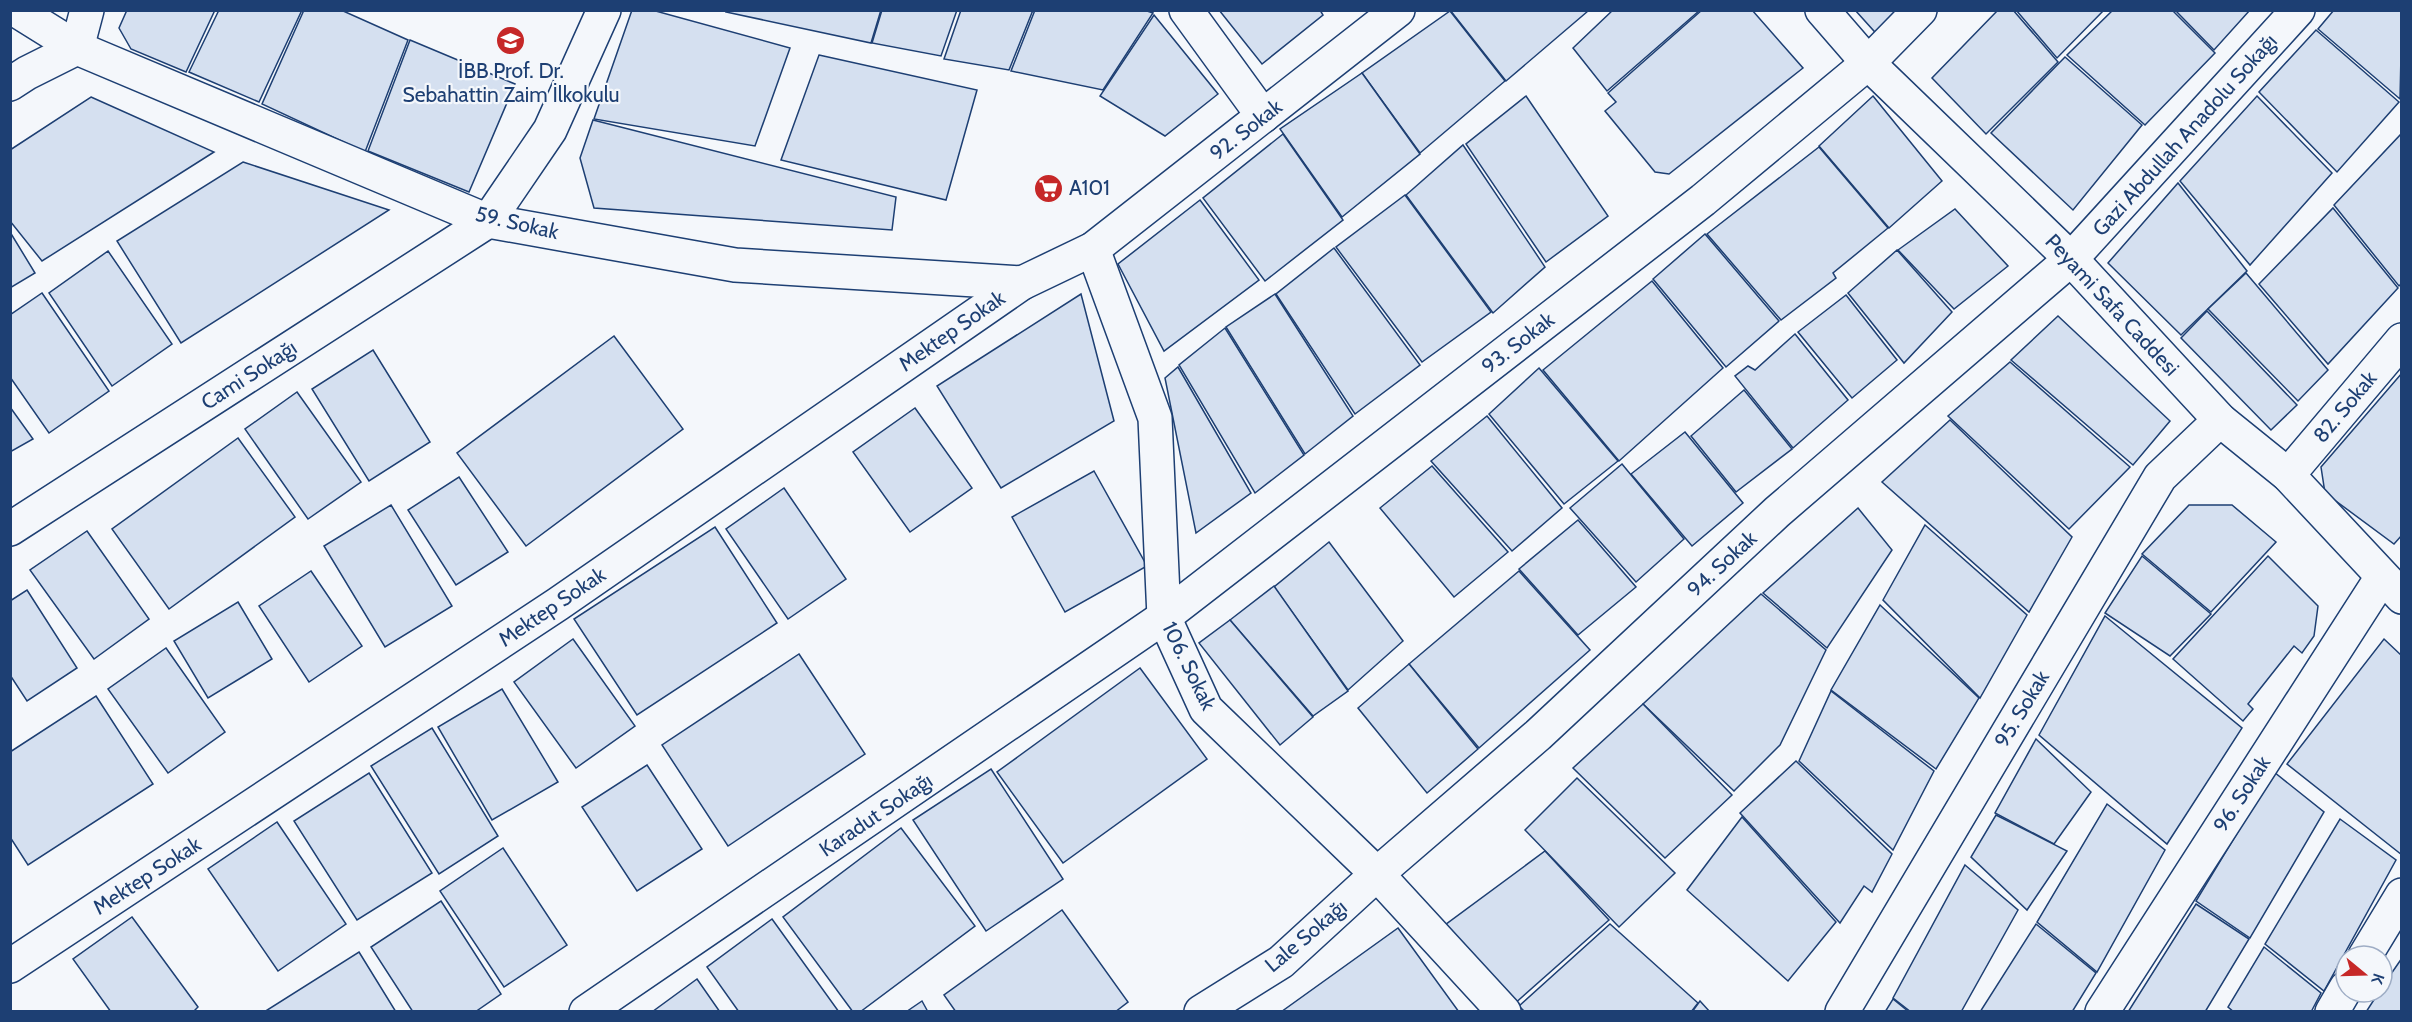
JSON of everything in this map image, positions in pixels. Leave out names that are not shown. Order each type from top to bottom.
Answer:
[{"type":"street","name":"59. Sokak","points":[[16,10],[78,48],[488,221],[735,265],[1022,283]]},
{"type":"street","points":[[10,84],[78,48],[87,10]]},
{"type":"street","points":[[488,221],[550,130],[604,10]]},
{"type":"street","points":[[1186,10],[1263,116]]},
{"type":"street","name":"92. Sokak","points":[[1093,249],[1398,10]]},
{"type":"street","name":"Peyami Safa Caddesi","points":[[1822,10],[1868,63],[2071,259],[2220,420],[2288,475],[2392,587]]},
{"type":"street","name":"93. Sokak","points":[[1164,617],[1702,200],[1868,63],[1920,10]]},
{"type":"street","name":"Gazi Abdullah Anadolu Sokağı","points":[[2071,259],[2298,10]]},
{"type":"street","name":"Cami Sokağı","points":[[10,528],[488,221]]},
{"type":"street","name":"106. Sokak","points":[[1093,249],[1155,418],[1164,617],[1206,709],[1377,874],[1504,1011]]},
{"type":"street","name":"Mektep Sokak","points":[[10,966],[558,604],[1022,283],[1093,249]]},
{"type":"street","name":"94. Sokak","points":[[1377,874],[1538,735],[1777,512],[2071,259]]},
{"type":"street","name":"82. Sokak","points":[[2288,475],[2402,340]]},
{"type":"street","name":"95. Sokak","points":[[1842,1011],[2160,477],[2220,420]]},
{"type":"street","name":"96. Sokak","points":[[2102,1011],[2392,587]]},
{"type":"street","name":"Karadut Sokağı","points":[[586,1011],[1164,617]]},
{"type":"street","name":"Lale Sokağı","points":[[1201,1011],[1281,962],[1377,874]]},
{"type":"street","points":[[2372,944],[2402,895]]},
{"type":"building","points":[[127,10],[215,10],[186,72],[131,49],[119,28]]},
{"type":"building","points":[[219,10],[302,10],[259,102],[189,72]]},
{"type":"building","points":[[304,10],[341,10],[408,40],[365,152],[262,104]]},
{"type":"building","points":[[632,10],[652,10],[790,48],[755,146],[594,119]]},
{"type":"building","points":[[727,10],[881,10],[871,43],[726,12]]},
{"type":"building","points":[[882,10],[957,10],[941,56],[872,43]]},
{"type":"building","points":[[961,10],[1033,10],[1009,70],[944,59]]},
{"type":"building","points":[[1035,10],[1144,10],[1153,13],[1103,90],[1011,71]]},
{"type":"building","points":[[1219,10],[1320,10],[1323,15],[1262,64]]},
{"type":"building","points":[[1450,10],[1587,10],[1588,11],[1506,81]]},
{"type":"building","points":[[1613,10],[1700,10],[1607,91],[1573,48]]},
{"type":"building","points":[[1702,10],[1752,10],[1803,68],[1669,174],[1655,172],[1605,111],[1616,102],[1608,93]]},
{"type":"building","points":[[1855,10],[1910,10],[1883,41]]},
{"type":"building","points":[[1998,10],[2013,10],[2058,62],[1986,134],[1932,78]]},
{"type":"building","points":[[2016,10],[2104,10],[2057,58]]},
{"type":"building","points":[[2113,10],[2172,10],[2215,53],[2145,125],[2067,55]]},
{"type":"building","points":[[2175,10],[2250,10],[2214,50]]},
{"type":"building","points":[[2334,10],[2402,10],[2400,99],[2318,29]]},
{"type":"building","points":[[1450,11],[1505,81],[1420,153],[1362,73]]},
{"type":"building","points":[[1154,15],[1218,94],[1165,136],[1100,96]]},
{"type":"building","points":[[2316,30],[2399,102],[2337,172],[2259,92]]},
{"type":"building","points":[[410,40],[515,84],[469,192],[368,151]]},
{"type":"building","points":[[819,55],[977,90],[946,200],[781,160]]},
{"type":"building","points":[[2065,57],[2142,125],[2073,210],[1991,133]]},
{"type":"building","points":[[1362,73],[1420,154],[1342,217],[1280,129]]},
{"type":"building","points":[[1526,96],[1608,216],[1546,262],[1466,144]]},
{"type":"building","points":[[1873,96],[1942,181],[1889,228],[1819,146]]},
{"type":"building","points":[[2257,96],[2332,173],[2250,265],[2180,181]]},
{"type":"building","points":[[91,97],[214,152],[42,261],[10,221],[10,150]]},
{"type":"building","points":[[593,120],[896,197],[892,230],[594,208],[580,158]]},
{"type":"building","points":[[2402,133],[2402,283],[2399,286],[2334,205]]},
{"type":"building","points":[[1283,134],[1343,220],[1265,281],[1203,198]]},
{"type":"building","points":[[1463,145],[1545,267],[1493,313],[1406,195]]},
{"type":"building","points":[[1819,147],[1888,228],[1833,273],[1836,278],[1781,320],[1707,234]]},
{"type":"building","points":[[243,162],[389,210],[181,343],[117,241]]},
{"type":"building","points":[[2178,183],[2247,271],[2181,335],[2108,263]]},
{"type":"building","points":[[1405,195],[1491,312],[1422,362],[1336,247]]},
{"type":"building","points":[[1200,200],[1259,280],[1164,351],[1118,264]]},
{"type":"building","points":[[2333,208],[2398,288],[2328,364],[2259,284]]},
{"type":"building","points":[[1955,209],[2008,266],[1954,309],[1898,250]]},
{"type":"building","points":[[10,232],[35,273],[10,288]]},
{"type":"building","points":[[1705,234],[1779,321],[1726,367],[1653,279]]},
{"type":"building","points":[[1334,248],[1420,365],[1355,414],[1276,294]]},
{"type":"building","points":[[1897,250],[1952,312],[1904,363],[1848,293]]},
{"type":"building","points":[[108,251],[172,344],[112,386],[49,293]]},
{"type":"building","points":[[2246,273],[2328,370],[2298,401],[2208,309]]},
{"type":"building","points":[[1652,281],[1723,368],[1619,461],[1543,370]]},
{"type":"building","points":[[42,293],[109,391],[49,433],[10,377],[10,315]]},
{"type":"building","points":[[1081,294],[1114,421],[1001,488],[937,386]]},
{"type":"building","points":[[1275,294],[1353,416],[1305,454],[1226,327]]},
{"type":"building","points":[[1846,295],[1897,360],[1852,398],[1798,332]]},
{"type":"building","points":[[2207,311],[2297,405],[2271,430],[2181,338]]},
{"type":"building","points":[[2058,316],[2170,421],[2133,465],[2011,360]]},
{"type":"building","points":[[1225,328],[1304,455],[1255,493],[1179,365]]},
{"type":"building","points":[[1795,334],[1848,400],[1793,448],[1735,376],[1748,366],[1755,370]]},
{"type":"building","points":[[614,336],[683,429],[526,546],[457,453]]},
{"type":"building","points":[[373,350],[430,442],[369,481],[312,389]]},
{"type":"building","points":[[2010,362],[2130,467],[2069,529],[1948,416]]},
{"type":"building","points":[[1178,367],[1251,493],[1196,533],[1165,378]]},
{"type":"building","points":[[1539,368],[1618,461],[1564,504],[1489,414]]},
{"type":"building","points":[[2402,373],[2402,535],[2394,544],[2325,493],[2321,467]]},
{"type":"building","points":[[1744,390],[1792,449],[1736,492],[1691,436]]},
{"type":"building","points":[[297,392],[361,482],[308,519],[245,429]]},
{"type":"building","points":[[10,407],[33,439],[10,452]]},
{"type":"building","points":[[915,408],[972,488],[910,532],[853,452]]},
{"type":"building","points":[[1487,416],[1562,508],[1512,551],[1431,461]]},
{"type":"building","points":[[1950,420],[2072,537],[2029,612],[1882,482]]},
{"type":"building","points":[[1685,432],[1743,503],[1692,546],[1631,474]]},
{"type":"building","points":[[238,438],[295,517],[169,609],[112,529]]},
{"type":"building","points":[[1622,464],[1684,539],[1636,582],[1570,508]]},
{"type":"building","points":[[1432,466],[1508,552],[1454,597],[1380,508]]},
{"type":"building","points":[[1094,471],[1147,566],[1065,612],[1012,517]]},
{"type":"building","points":[[459,477],[508,552],[456,585],[408,510]]},
{"type":"building","points":[[784,488],[846,579],[788,619],[726,529]]},
{"type":"building","points":[[391,505],[452,606],[385,647],[324,546]]},
{"type":"building","points":[[2189,505],[2232,505],[2276,542],[2211,612],[2142,554]]},
{"type":"building","points":[[1858,508],[1892,550],[1827,648],[1763,593]]},
{"type":"building","points":[[1578,520],[1636,587],[1578,635],[1519,569]]},
{"type":"building","points":[[1925,525],[2027,615],[1980,698],[1883,600]]},
{"type":"building","points":[[715,527],[777,623],[637,715],[574,619]]},
{"type":"building","points":[[87,531],[149,619],[94,659],[30,570]]},
{"type":"building","points":[[1329,542],[1403,641],[1348,690],[1274,587]]},
{"type":"building","points":[[2142,556],[2211,614],[2170,656],[2105,613]]},
{"type":"building","points":[[2268,556],[2318,606],[2314,636],[2302,653],[2294,646],[2248,704],[2253,709],[2243,721],[2173,659]]},
{"type":"building","points":[[311,571],[362,646],[309,682],[259,606]]},
{"type":"building","points":[[1519,571],[1590,650],[1479,748],[1409,664]]},
{"type":"building","points":[[1274,586],[1348,691],[1313,716],[1230,620]]},
{"type":"building","points":[[27,590],[77,668],[27,701],[10,675],[10,601]]},
{"type":"building","points":[[1761,594],[1826,650],[1780,745],[1734,791],[1643,704]]},
{"type":"building","points":[[238,602],[272,659],[208,698],[174,641]]},
{"type":"building","points":[[1880,605],[1979,698],[1936,769],[1831,690]]},
{"type":"building","points":[[2105,616],[2242,728],[2167,844],[2039,735]]},
{"type":"building","points":[[1230,620],[1313,717],[1280,745],[1199,643]]},
{"type":"building","points":[[573,639],[635,726],[576,768],[514,682]]},
{"type":"building","points":[[2384,639],[2402,656],[2402,855],[2287,764]]},
{"type":"building","points":[[166,648],[225,732],[168,773],[108,689]]},
{"type":"building","points":[[799,654],[865,754],[728,846],[662,745]]},
{"type":"building","points":[[1409,664],[1478,749],[1427,793],[1358,708]]},
{"type":"building","points":[[1140,668],[1207,759],[1063,863],[997,772]]},
{"type":"building","points":[[502,689],[558,782],[492,820],[438,727]]},
{"type":"building","points":[[1831,691],[1934,771],[1893,850],[1799,761]]},
{"type":"building","points":[[96,696],[153,784],[28,865],[10,837],[10,752]]},
{"type":"building","points":[[1643,704],[1732,795],[1665,858],[1573,768]]},
{"type":"building","points":[[432,728],[498,836],[439,874],[371,766]]},
{"type":"building","points":[[2036,739],[2091,792],[2054,844],[1995,813]]},
{"type":"building","points":[[1796,761],[1892,854],[1872,892],[1864,886],[1840,923],[1740,813]]},
{"type":"building","points":[[647,765],[702,849],[637,891],[582,807]]},
{"type":"building","points":[[991,769],[1063,879],[986,931],[913,820]]},
{"type":"building","points":[[2274,772],[2324,812],[2250,938],[2196,901]]},
{"type":"building","points":[[369,773],[432,873],[357,920],[294,821]]},
{"type":"building","points":[[1577,778],[1675,873],[1619,927],[1525,830]]},
{"type":"building","points":[[2107,804],[2165,850],[2097,972],[2037,922]]},
{"type":"building","points":[[1996,815],[2067,851],[2027,910],[1971,857]]},
{"type":"building","points":[[1742,817],[1836,922],[1788,981],[1687,890]]},
{"type":"building","points":[[2340,819],[2396,860],[2350,944],[2334,944],[2334,973],[2324,991],[2265,944]]},
{"type":"building","points":[[277,822],[346,924],[278,971],[208,869]]},
{"type":"building","points":[[901,828],[975,926],[860,1012],[853,1012],[783,917]]},
{"type":"building","points":[[503,848],[567,945],[504,987],[440,891]]},
{"type":"building","points":[[1545,851],[1609,920],[1512,1006],[1445,925]]},
{"type":"building","points":[[1965,865],[2018,910],[1961,1012],[1911,1012],[1893,998]]},
{"type":"building","points":[[441,901],[501,994],[475,1012],[413,1012],[371,947]]},
{"type":"building","points":[[2196,904],[2249,939],[2205,1012],[2128,1012]]},
{"type":"building","points":[[1062,910],[1128,1002],[1115,1012],[956,1012],[944,995]]},
{"type":"building","points":[[132,917],[198,1007],[193,1012],[111,1012],[73,959]]},
{"type":"building","points":[[772,919],[839,1012],[739,1012],[707,967]]},
{"type":"building","points":[[1610,924],[1698,1003],[1691,1012],[1525,1012],[1519,1006]]},
{"type":"building","points":[[2036,924],[2096,973],[2072,1012],[1980,1012]]},
{"type":"building","points":[[1398,928],[1459,1012],[1281,1012]]},
{"type":"building","points":[[2264,947],[2321,993],[2311,1012],[2234,1012],[2228,1007]]},
{"type":"building","points":[[359,952],[396,1012],[264,1012]]},
{"type":"building","points":[[2402,958],[2402,1012],[2366,1012],[2371,1004],[2394,1004],[2394,970]]},
{"type":"building","points":[[697,979],[720,1012],[652,1012]]},
{"type":"building","points":[[1893,999],[1909,1012],[1885,1012]]},
{"type":"building","points":[[922,1001],[928,1012],[906,1012]]},
{"type":"building","points":[[1700,1001],[1710,1012],[1692,1012]]},
{"type":"place","name":"İBB Prof. Dr. Sebahattin Zaim İlkokulu","points":[[511,40]]},
{"type":"place","name":"A101","points":[[1048,188]]}]
